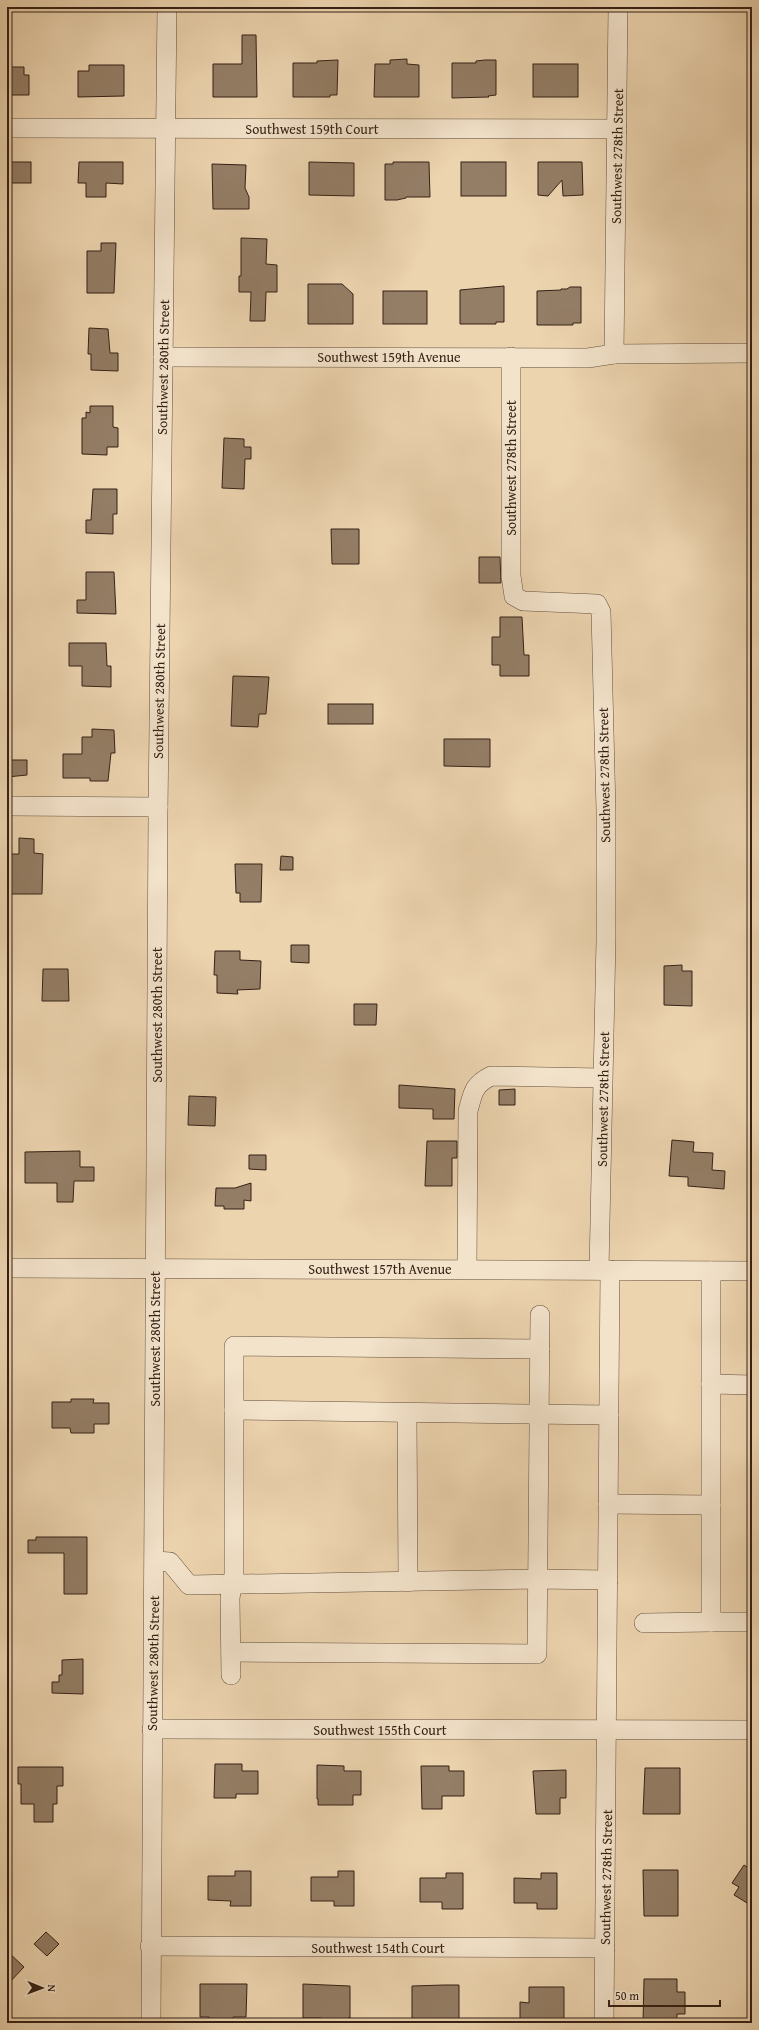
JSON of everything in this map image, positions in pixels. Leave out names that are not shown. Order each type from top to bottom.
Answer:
[{"type":"street","name":"Southwest 280th Street","points":[[151,2023],[150,1946],[155,1561],[158,807],[167,7]]},
{"type":"street","name":"Southwest 278th Street","points":[[614,354],[618,7]]},
{"type":"street","name":"Southwest 159th Court","points":[[7,128],[165,130],[617,129]]},
{"type":"street","name":"Southwest 159th Avenue","points":[[163,357],[588,358],[614,354],[752,353]]},
{"type":"street","name":"Southwest 278th Street","points":[[511,357],[511,576],[514,596],[522,601],[597,604],[601,612],[606,917],[602,1078],[608,1415],[604,2023]]},
{"type":"street","points":[[7,806],[158,807]]},
{"type":"street","points":[[467,1269],[468,1111],[472,1096],[479,1082],[491,1076],[602,1078]]},
{"type":"street","name":"Southwest 157th Avenue","points":[[7,1268],[752,1271]]},
{"type":"street","points":[[711,1271],[711,1622]]},
{"type":"street","points":[[231,1652],[537,1654],[540,1314]]},
{"type":"street","points":[[231,1675],[230,1598],[234,1574],[234,1346],[540,1349]]},
{"type":"street","points":[[711,1384],[752,1384]]},
{"type":"street","points":[[234,1410],[608,1415]]},
{"type":"street","points":[[407,1413],[408,1582]]},
{"type":"street","points":[[608,1504],[711,1504]]},
{"type":"street","points":[[155,1561],[170,1562],[188,1585],[538,1579],[608,1580]]},
{"type":"street","points":[[644,1622],[752,1622]]},
{"type":"street","name":"Southwest 155th Court","points":[[152,1729],[607,1731],[752,1730]]},
{"type":"street","name":"Southwest 154th Court","points":[[150,1946],[605,1948]]},
{"type":"building","points":[[242,35],[256,35],[257,97],[213,97],[213,64],[242,64]]},
{"type":"building","points":[[407,59],[407,64],[419,65],[419,97],[374,97],[375,64],[390,64],[390,60]]},
{"type":"building","points":[[338,60],[337,95],[330,95],[330,97],[293,97],[293,63],[317,63],[317,61]]},
{"type":"building","points":[[496,60],[496,95],[488,96],[489,97],[452,98],[452,63],[476,63],[476,61]]},
{"type":"building","points":[[533,64],[578,64],[578,97],[533,97]]},
{"type":"building","points":[[89,65],[124,65],[124,96],[78,97],[78,71],[89,71]]},
{"type":"building","points":[[7,67],[24,67],[24,75],[29,75],[29,95],[7,95]]},
{"type":"building","points":[[7,162],[31,162],[31,183],[7,183]]},
{"type":"building","points":[[79,162],[123,162],[123,184],[106,183],[106,197],[86,197],[86,183],[78,183]]},
{"type":"building","points":[[309,162],[354,163],[354,196],[309,195]]},
{"type":"building","points":[[393,162],[429,162],[430,197],[406,197],[397,200],[385,200],[385,164],[393,164]]},
{"type":"building","points":[[461,162],[506,162],[506,196],[461,196]]},
{"type":"building","points":[[538,162],[582,162],[583,195],[563,196],[562,180],[548,196],[538,195]]},
{"type":"building","points":[[212,164],[246,165],[245,188],[249,197],[249,209],[213,209]]},
{"type":"building","points":[[241,238],[267,239],[266,264],[277,265],[277,292],[266,292],[265,321],[250,321],[251,292],[239,292],[239,276],[241,276]]},
{"type":"building","points":[[101,243],[116,243],[114,293],[87,293],[87,251],[101,251]]},
{"type":"building","points":[[308,284],[342,284],[353,294],[353,324],[308,324]]},
{"type":"building","points":[[504,286],[504,322],[496,322],[496,324],[460,324],[460,290]]},
{"type":"building","points":[[570,287],[581,287],[581,323],[573,323],[573,325],[537,325],[537,291],[561,290]]},
{"type":"building","points":[[383,291],[427,291],[427,324],[383,324]]},
{"type":"building","points":[[89,328],[108,329],[110,353],[118,353],[118,371],[91,370],[91,354],[88,354]]},
{"type":"building","points":[[90,406],[113,406],[113,427],[118,428],[118,447],[107,447],[107,455],[82,454],[82,418],[86,418],[86,412],[90,413]]},
{"type":"building","points":[[224,438],[244,439],[244,447],[251,447],[251,459],[245,459],[244,489],[222,488]]},
{"type":"building","points":[[93,489],[117,489],[117,514],[113,514],[113,534],[86,533],[86,520],[91,520]]},
{"type":"building","points":[[331,529],[359,529],[359,564],[332,564]]},
{"type":"building","points":[[479,557],[500,557],[501,583],[479,583]]},
{"type":"building","points":[[86,572],[114,572],[116,614],[77,613],[77,600],[86,600]]},
{"type":"building","points":[[500,617],[522,617],[524,655],[529,655],[529,676],[500,676],[500,665],[492,665],[492,637],[500,637]]},
{"type":"building","points":[[69,643],[106,643],[107,666],[111,666],[111,687],[82,686],[82,666],[69,666]]},
{"type":"building","points":[[233,676],[269,677],[266,714],[259,714],[258,727],[231,726]]},
{"type":"building","points":[[328,704],[373,704],[373,724],[328,724]]},
{"type":"building","points":[[92,729],[114,730],[115,753],[111,753],[108,781],[90,781],[90,778],[63,778],[63,754],[82,754],[82,737],[92,737]]},
{"type":"building","points":[[444,739],[490,739],[490,767],[444,766]]},
{"type":"building","points":[[7,760],[27,760],[27,775],[7,777]]},
{"type":"building","points":[[19,838],[34,839],[34,853],[43,854],[42,894],[7,894],[7,854],[19,854]]},
{"type":"building","points":[[281,856],[293,857],[293,870],[280,870]]},
{"type":"building","points":[[235,864],[262,864],[261,902],[240,902],[240,893],[236,893]]},
{"type":"building","points":[[291,945],[309,945],[309,963],[291,962]]},
{"type":"building","points":[[215,951],[240,951],[240,960],[261,961],[260,989],[237,990],[238,994],[217,993],[217,975],[214,975]]},
{"type":"building","points":[[682,965],[682,971],[692,971],[692,1006],[664,1005],[664,966]]},
{"type":"building","points":[[43,969],[68,969],[69,1001],[42,1001]]},
{"type":"building","points":[[354,1004],[377,1004],[376,1025],[354,1025]]},
{"type":"building","points":[[399,1085],[455,1089],[454,1119],[433,1119],[433,1109],[399,1108]]},
{"type":"building","points":[[515,1089],[515,1105],[499,1105],[499,1090]]},
{"type":"building","points":[[189,1096],[216,1097],[215,1126],[188,1125]]},
{"type":"building","points":[[672,1140],[694,1142],[693,1152],[713,1153],[712,1170],[725,1171],[724,1189],[688,1186],[688,1177],[669,1176]]},
{"type":"building","points":[[427,1141],[457,1141],[457,1158],[452,1158],[452,1186],[425,1186]]},
{"type":"building","points":[[80,1151],[80,1167],[94,1167],[94,1181],[74,1181],[73,1202],[57,1202],[57,1183],[25,1183],[25,1152]]},
{"type":"building","points":[[249,1155],[266,1155],[266,1170],[249,1169]]},
{"type":"building","points":[[251,1183],[251,1201],[244,1200],[244,1209],[224,1209],[224,1206],[215,1206],[216,1188],[235,1188]]},
{"type":"building","points":[[71,1399],[94,1399],[93,1403],[109,1403],[109,1424],[94,1424],[94,1433],[71,1433],[70,1428],[52,1428],[52,1402],[71,1402]]},
{"type":"building","points":[[36,1537],[87,1537],[87,1594],[64,1594],[64,1553],[28,1553],[28,1540],[36,1540]]},
{"type":"building","points":[[83,1659],[83,1694],[52,1693],[52,1682],[59,1682],[59,1675],[62,1675],[62,1660]]},
{"type":"building","points":[[215,1764],[242,1764],[242,1771],[258,1771],[258,1794],[236,1794],[236,1798],[214,1798]]},
{"type":"building","points":[[317,1765],[344,1766],[344,1771],[361,1771],[361,1795],[353,1795],[353,1805],[318,1805]]},
{"type":"building","points":[[421,1766],[449,1766],[449,1771],[464,1771],[464,1796],[442,1796],[442,1809],[422,1809]]},
{"type":"building","points":[[18,1767],[63,1767],[63,1786],[57,1786],[57,1804],[53,1804],[53,1822],[34,1822],[34,1804],[21,1804],[21,1784],[18,1784]]},
{"type":"building","points":[[645,1768],[680,1768],[680,1814],[643,1814]]},
{"type":"building","points":[[566,1770],[566,1798],[560,1798],[560,1814],[536,1814],[533,1771]]},
{"type":"building","points":[[744,1865],[750,1869],[752,1866],[752,1906],[734,1895],[739,1887],[732,1883]]},
{"type":"building","points":[[643,1870],[678,1870],[678,1916],[644,1916]]},
{"type":"building","points":[[235,1871],[251,1871],[251,1906],[230,1906],[231,1901],[208,1900],[208,1876],[235,1876]]},
{"type":"building","points":[[338,1871],[354,1871],[354,1906],[334,1906],[334,1901],[311,1901],[311,1877],[338,1877]]},
{"type":"building","points":[[446,1873],[463,1873],[463,1909],[442,1909],[442,1902],[420,1902],[420,1878],[446,1878]]},
{"type":"building","points":[[541,1873],[557,1873],[557,1909],[537,1909],[537,1903],[514,1903],[514,1878],[541,1879]]},
{"type":"building","points":[[46,1932],[59,1944],[47,1956],[34,1944]]},
{"type":"building","points":[[7,1951],[24,1967],[7,1985]]},
{"type":"building","points":[[644,1979],[677,1979],[677,1992],[685,1992],[685,2014],[677,2014],[677,2023],[643,2023]]},
{"type":"building","points":[[200,1984],[247,1984],[246,2017],[233,2017],[233,2023],[209,2023],[209,2017],[200,2017]]},
{"type":"building","points":[[303,1984],[350,1986],[350,2018],[348,2018],[348,2023],[321,2023],[321,2018],[303,2018]]},
{"type":"building","points":[[459,1985],[459,2020],[451,2020],[451,2023],[426,2023],[426,2020],[412,2020],[412,1986]]},
{"type":"building","points":[[529,1987],[564,1987],[564,2023],[520,2023],[520,2002],[529,2003]]}]
